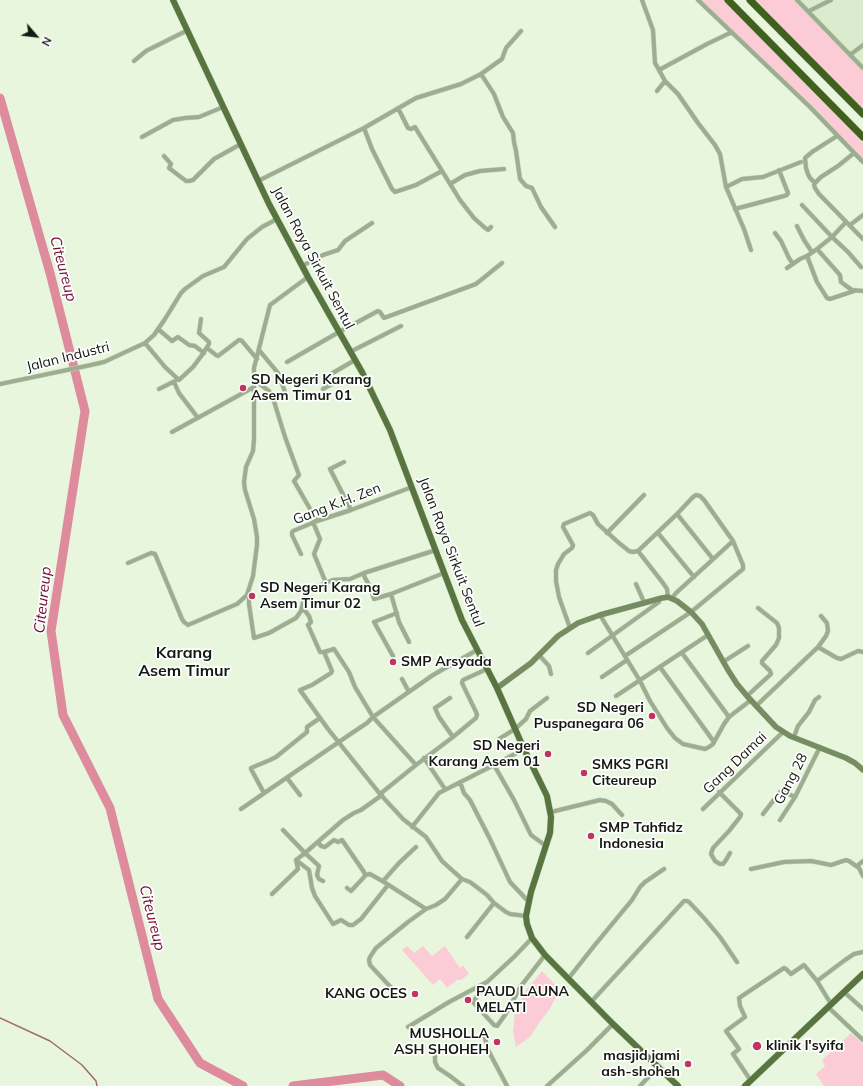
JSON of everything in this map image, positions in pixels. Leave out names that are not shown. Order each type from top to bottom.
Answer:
[{"type":"highway","points":[[728,0],[863,138]]},
{"type":"highway","points":[[750,0],[863,114]]},
{"type":"main road","name":"Jalan Raya Sirkuit Sentul","points":[[173,0],[277,219],[355,360],[390,430],[462,620],[497,688],[524,749],[544,788],[551,812],[551,828],[528,901],[526,916],[532,938],[546,956],[568,979],[678,1086]]},
{"type":"main road","points":[[745,1086],[863,974]]},
{"type":"street","points":[[648,0],[642,1],[653,30],[655,63],[665,80],[678,94],[720,154],[726,187],[744,229],[751,250]]},
{"type":"street","points":[[698,0],[810,107],[863,162]]},
{"type":"street","points":[[797,0],[863,68]]},
{"type":"street","points":[[809,11],[831,0]]},
{"type":"street","points":[[134,61],[146,51],[188,30]]},
{"type":"street","points":[[258,181],[364,128],[416,98],[461,84],[481,74],[502,59],[506,48],[521,31]]},
{"type":"street","points":[[660,70],[732,32]]},
{"type":"street","points":[[850,55],[863,45]]},
{"type":"street","points":[[481,74],[494,94],[504,117],[514,133],[520,179],[526,186],[532,188],[541,207],[555,226]]},
{"type":"street","points":[[656,91],[665,80]]},
{"type":"street","points":[[142,136],[173,120],[199,117],[223,107]]},
{"type":"street","points":[[398,108],[408,128],[416,128],[460,200],[479,223],[486,229],[488,230],[492,227]]},
{"type":"street","points":[[364,128],[372,149],[392,189],[395,192],[416,184],[442,171]]},
{"type":"street","points":[[837,136],[812,152],[806,158],[808,174],[815,183],[815,188],[863,239]]},
{"type":"street","points":[[164,156],[171,164],[168,167],[186,181],[189,181],[193,180],[214,159],[241,144]]},
{"type":"street","points":[[815,183],[854,153]]},
{"type":"street","points":[[726,187],[742,179],[763,177],[801,162]]},
{"type":"street","points":[[450,184],[465,176],[480,171],[504,169]]},
{"type":"street","points":[[735,209],[787,195],[788,193],[778,170]]},
{"type":"street","points":[[802,205],[861,267]]},
{"type":"street","points":[[787,268],[807,256],[848,223],[863,216]]},
{"type":"street","name":"Jalan Industri","points":[[0,384],[91,366],[144,343],[152,337],[181,293],[187,287],[203,276],[224,267],[247,239],[262,227],[277,219]]},
{"type":"street","points":[[302,266],[323,255],[338,250],[345,241],[372,223]]},
{"type":"street","points":[[797,226],[812,252]]},
{"type":"street","points":[[775,233],[793,264]]},
{"type":"street","points":[[816,249],[838,273],[841,282],[850,290],[863,292]]},
{"type":"street","points":[[807,256],[817,282],[827,298],[830,299],[854,291]]},
{"type":"street","points":[[287,362],[379,311],[384,318],[476,284],[502,263]]},
{"type":"street","points":[[308,277],[270,305],[254,368],[253,451],[246,467],[244,482],[254,519],[257,537],[255,565],[249,592],[249,604],[254,638],[269,633],[294,620],[302,609],[304,596],[307,592],[335,580],[350,579],[436,550]]},
{"type":"street","points":[[160,389],[179,380],[193,367],[207,348],[209,342],[199,333],[201,319]]},
{"type":"street","points":[[350,352],[401,326]]},
{"type":"street","points":[[158,329],[172,341],[178,337],[189,345],[195,346],[204,353]]},
{"type":"street","points":[[207,348],[218,356],[240,340],[257,359]]},
{"type":"street","points":[[144,343],[165,367],[179,380]]},
{"type":"street","points":[[259,350],[278,373],[285,392]]},
{"type":"street","points":[[323,390],[332,384],[331,374],[355,360]]},
{"type":"street","points":[[254,380],[269,391],[274,398],[285,437],[299,475],[294,481],[315,522],[320,539],[314,554],[326,583]]},
{"type":"street","points":[[174,382],[179,394],[198,418]]},
{"type":"street","points":[[172,432],[254,387]]},
{"type":"street","points":[[344,462],[330,469],[351,510]]},
{"type":"street","name":"Gang K.H. Zen","points":[[301,554],[292,532],[412,486]]},
{"type":"street","points":[[607,533],[644,495]]},
{"type":"street","points":[[570,628],[559,597],[556,581],[556,570],[558,564],[564,554],[572,548],[573,545],[563,526],[565,524],[590,513],[607,533],[629,551],[633,552],[638,551],[658,533],[692,497],[696,495],[700,496],[704,500],[733,541],[743,565],[743,570],[691,612],[602,677]]},
{"type":"street","points":[[677,514],[713,559]]},
{"type":"street","points":[[658,533],[694,577]]},
{"type":"street","points":[[497,688],[539,656],[558,636],[578,623],[644,602],[670,598],[733,541]]},
{"type":"street","points":[[638,551],[663,583],[670,598],[677,601],[691,612],[702,624],[737,684],[770,721],[783,732],[852,761],[863,770]]},
{"type":"street","points":[[128,563],[151,553],[155,554],[182,619],[188,625],[237,604],[244,599],[249,592]]},
{"type":"street","points":[[363,574],[374,599],[444,573]]},
{"type":"street","points":[[636,584],[644,602]]},
{"type":"street","points":[[390,594],[399,622],[409,642]]},
{"type":"street","points":[[588,652],[659,602]]},
{"type":"street","points":[[600,615],[667,728],[675,738],[683,744],[701,748],[709,747],[714,742],[729,717],[771,674],[762,661],[776,645],[779,638],[779,628],[777,623],[758,608]]},
{"type":"street","points":[[302,609],[309,616],[310,622],[308,626],[320,652],[334,649],[373,717],[416,765]]},
{"type":"street","points":[[393,656],[374,622],[397,613]]},
{"type":"street","points":[[756,706],[818,647],[826,636],[828,631],[827,623],[821,616]]},
{"type":"street","points":[[616,696],[708,635]]},
{"type":"street","points":[[723,662],[748,646]]},
{"type":"street","points":[[818,647],[841,659],[858,651],[863,652]]},
{"type":"street","points":[[241,809],[367,723],[373,717],[433,675],[477,650]]},
{"type":"street","points":[[324,652],[332,671],[331,673],[312,685],[300,690],[320,718],[381,795],[397,813],[412,827],[426,837],[442,861],[462,879],[470,882],[487,895],[494,903],[510,914],[526,916]]},
{"type":"street","points":[[682,652],[729,717]]},
{"type":"street","points":[[539,656],[549,666],[551,674]]},
{"type":"street","points":[[660,667],[714,742]]},
{"type":"street","points":[[296,860],[343,820],[361,810],[381,795],[424,758],[476,718],[477,715],[462,683],[463,680],[487,669]]},
{"type":"street","points":[[402,679],[409,692]]},
{"type":"street","points":[[794,737],[798,726],[809,712],[815,700],[819,697]]},
{"type":"street","points":[[450,698],[435,708],[439,717],[453,737]]},
{"type":"street","points":[[499,739],[515,729],[526,719],[530,711],[547,698]]},
{"type":"street","points":[[264,793],[251,768],[276,757],[307,732],[307,727],[320,718]]},
{"type":"street","name":"Gang Damai","points":[[703,809],[783,732]]},
{"type":"street","name":"Gang 28","points":[[780,820],[795,797],[820,747]]},
{"type":"street","points":[[412,827],[439,792],[524,749]]},
{"type":"street","points":[[424,758],[445,789]]},
{"type":"street","points":[[494,765],[514,800],[531,836],[546,846]]},
{"type":"street","points":[[287,778],[300,795]]},
{"type":"street","points":[[460,782],[464,793],[470,800],[510,882],[528,901]]},
{"type":"street","points":[[719,792],[741,814],[729,831],[713,848],[711,854],[714,860],[720,864],[723,864],[730,853]]},
{"type":"street","points":[[763,814],[780,792],[784,792],[795,797]]},
{"type":"street","points":[[551,812],[600,800],[612,804],[622,815]]},
{"type":"street","points":[[283,830],[304,853],[319,866],[317,875],[319,879],[323,881]]},
{"type":"street","points":[[318,842],[321,846],[325,847],[334,840],[338,842],[342,840],[365,875]]},
{"type":"street","points":[[296,860],[309,870],[315,896],[333,924],[341,920],[349,925],[353,925],[361,919],[386,884],[384,880],[416,847]]},
{"type":"street","points":[[272,894],[298,869],[296,860]]},
{"type":"street","points":[[751,869],[784,862],[817,861],[831,865],[846,860],[857,866],[863,876]]},
{"type":"street","points":[[857,866],[863,861]]},
{"type":"street","points":[[568,979],[632,900],[640,887],[664,869]]},
{"type":"street","points":[[347,888],[351,891],[365,875],[370,874],[426,908]]},
{"type":"street","points":[[399,996],[370,965],[369,960],[372,952],[426,908],[432,907],[445,899],[462,879]]},
{"type":"street","points":[[591,1002],[684,901],[689,902],[704,918],[720,937],[737,962]]},
{"type":"street","points":[[467,937],[494,903]]},
{"type":"street","points":[[408,1028],[449,1002],[487,982],[532,938]]},
{"type":"street","points":[[817,981],[854,954],[863,952]]},
{"type":"street","points":[[479,987],[481,989],[480,992],[473,1002],[494,1025],[497,1026],[505,1015],[521,986],[546,956]]},
{"type":"street","points":[[751,1081],[733,1054],[739,1049],[726,1031],[746,1016],[740,1006],[739,998],[784,968],[791,974],[804,964],[817,981],[829,1006],[863,1040]]},
{"type":"street","points":[[844,992],[863,1009]]},
{"type":"street","points":[[547,1086],[613,1024]]},
{"type":"street","points":[[483,1030],[488,1050],[508,1086]]},
{"type":"street","points":[[435,1052],[435,1062],[438,1068],[463,1086]]},
{"type":"street","points":[[640,1086],[658,1068]]},
{"type":"shaded area","points":[[699,0],[728,0],[863,143],[863,163]]},
{"type":"shaded area","points":[[750,0],[799,0],[863,67],[863,114]]},
{"type":"shaded area","points":[[779,0],[863,0],[863,81]]},
{"type":"shaded area","points":[[407,946],[414,953],[423,946],[432,956],[445,946],[460,968],[463,965],[469,974],[461,980],[457,980],[447,988],[440,979],[433,985],[402,950]]},
{"type":"shaded area","points":[[542,971],[560,990],[549,1010],[530,1037],[516,1047],[513,1032],[515,1012],[527,989]]},
{"type":"shaded area","points":[[851,1033],[863,1044],[863,1086],[824,1086],[816,1074],[825,1066],[822,1060]]},
{"type":"waterway","name":"Citeureup","points":[[0,98],[50,273],[85,411],[51,631],[63,715],[110,808],[158,999],[200,1063],[243,1086]]},
{"type":"waterway","points":[[0,1018],[50,1041],[82,1065],[96,1081],[97,1086]]},
{"type":"waterway","name":"Citeureup","points":[[293,1086],[383,1075],[400,1086]]},
{"type":"place","name":"SD Negeri Karang Asem Timur 01","points":[[243,388]]},
{"type":"place","name":"SD Negeri Karang Asem Timur 02","points":[[252,596]]},
{"type":"place","name":"SMP Arsyada","points":[[393,662]]},
{"type":"place","name":"SD Negeri Puspanegara 06","points":[[652,716]]},
{"type":"place","name":"SD Negeri Karang Asem 01","points":[[548,754]]},
{"type":"place","name":"SMKS PGRI Citeureup","points":[[584,773]]},
{"type":"place","name":"SMP Tahfidz Indonesia","points":[[591,836]]},
{"type":"place","name":"KANG OCES","points":[[415,994]]},
{"type":"place","name":"PAUD LAUNA MELATI","points":[[468,1000]]},
{"type":"place","name":"MUSHOLLA ASH SHOHEH","points":[[497,1042]]},
{"type":"place","name":"klinik l'syifa","points":[[757,1046]]},
{"type":"place","name":"masjid jami ash-shoheh","points":[[688,1064]]},
{"type":"district","name":"Karang Asem Timur","points":[[184,662]]}]
